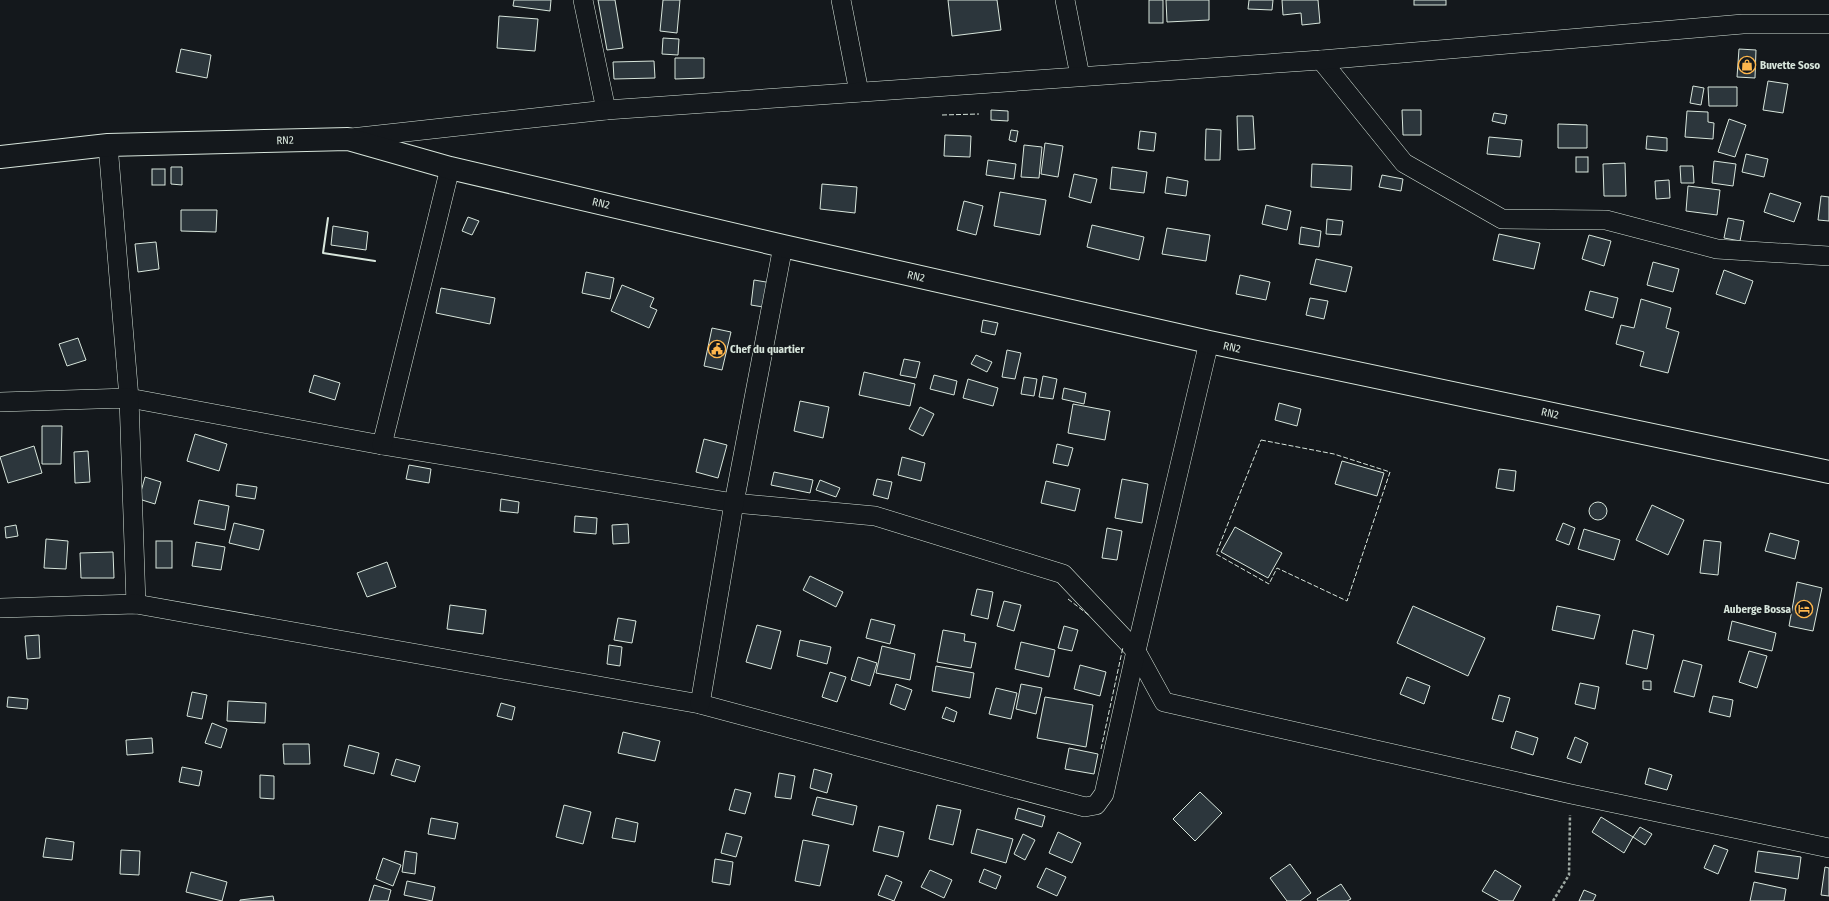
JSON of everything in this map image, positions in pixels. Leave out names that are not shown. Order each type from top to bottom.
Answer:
[{"type":"main road","name":"RN2","points":[[0,157],[108,145],[348,138],[450,168],[783,246],[1209,342],[1829,472]]},
{"type":"street","points":[[583,0],[606,110]]},
{"type":"street","points":[[841,0],[859,92]]},
{"type":"street","points":[[1065,0],[1080,76]]},
{"type":"street","points":[[348,138],[606,110],[1321,60],[1743,24],[1829,24]]},
{"type":"street","points":[[1321,60],[1404,163],[1502,218],[1606,220],[1717,249],[1829,256]]},
{"type":"street","points":[[108,145],[129,398],[136,604]]},
{"type":"street","points":[[382,445],[450,168]]},
{"type":"street","points":[[700,704],[734,503],[783,246]]},
{"type":"street","points":[[0,608],[136,604],[700,704],[1085,807],[1096,805],[1104,794],[1209,342]]},
{"type":"street","points":[[0,402],[129,398],[382,445],[734,503],[875,516],[1063,574],[1136,651],[1164,702],[1571,794],[1829,848]]},
{"type":"path","points":[[1553,901],[1570,874],[1571,794]]},
{"type":"building","points":[[514,0],[551,0],[550,11],[513,6]]},
{"type":"building","points":[[598,0],[615,0],[623,48],[607,50]]},
{"type":"building","points":[[663,0],[680,0],[677,33],[660,31]]},
{"type":"building","points":[[948,0],[997,0],[1001,30],[952,36]]},
{"type":"building","points":[[1149,0],[1163,0],[1163,23],[1149,23]]},
{"type":"building","points":[[1166,0],[1209,0],[1209,20],[1167,22]]},
{"type":"building","points":[[1249,0],[1273,0],[1272,10],[1248,9]]},
{"type":"building","points":[[1282,0],[1318,0],[1320,23],[1302,25],[1301,13],[1283,15]]},
{"type":"building","points":[[1414,0],[1446,0],[1446,5],[1414,5]]},
{"type":"building","points":[[499,16],[538,19],[535,51],[497,48]]},
{"type":"building","points":[[663,38],[679,39],[678,55],[662,54]]},
{"type":"building","points":[[181,49],[211,55],[207,78],[176,72]]},
{"type":"building","points":[[1739,49],[1756,50],[1755,78],[1737,77]]},
{"type":"building","points":[[675,58],[704,58],[704,78],[675,79]]},
{"type":"building","points":[[654,61],[655,78],[614,79],[613,62]]},
{"type":"building","points":[[1768,81],[1788,84],[1783,113],[1763,110]]},
{"type":"building","points":[[1693,86],[1704,88],[1701,105],[1690,103]]},
{"type":"building","points":[[1708,87],[1737,87],[1737,106],[1709,106]]},
{"type":"building","points":[[991,110],[1008,111],[1008,121],[991,120]]},
{"type":"building","points":[[1402,110],[1421,110],[1421,135],[1403,135]]},
{"type":"building","points":[[1687,111],[1708,112],[1708,122],[1714,123],[1713,139],[1685,137]]},
{"type":"building","points":[[1494,113],[1507,115],[1505,124],[1492,121]]},
{"type":"building","points":[[1237,116],[1253,116],[1255,149],[1238,150]]},
{"type":"building","points":[[1729,119],[1746,125],[1735,157],[1718,152]]},
{"type":"building","points":[[1558,124],[1587,125],[1587,148],[1558,148]]},
{"type":"building","points":[[1206,129],[1221,130],[1220,160],[1205,160]]},
{"type":"building","points":[[1011,130],[1018,131],[1016,142],[1009,140]]},
{"type":"building","points":[[1140,131],[1156,133],[1154,151],[1138,149]]},
{"type":"building","points":[[945,135],[971,136],[970,157],[944,156]]},
{"type":"building","points":[[1647,136],[1667,138],[1667,151],[1646,149]]},
{"type":"building","points":[[1489,137],[1522,140],[1520,157],[1487,154]]},
{"type":"building","points":[[1045,143],[1063,146],[1058,177],[1041,174]]},
{"type":"building","points":[[1024,145],[1042,147],[1039,178],[1021,177]]},
{"type":"building","points":[[1746,154],[1768,159],[1764,177],[1742,172]]},
{"type":"building","points":[[1576,157],[1588,157],[1588,172],[1576,172]]},
{"type":"building","points":[[988,160],[1016,164],[1014,179],[986,175]]},
{"type":"building","points":[[1714,161],[1736,164],[1733,186],[1712,183]]},
{"type":"building","points":[[1625,163],[1626,196],[1604,196],[1603,164]]},
{"type":"building","points":[[1312,164],[1352,166],[1351,190],[1311,187]]},
{"type":"building","points":[[1680,166],[1693,166],[1694,183],[1681,183]]},
{"type":"building","points":[[171,167],[182,167],[182,185],[171,184]]},
{"type":"building","points":[[1112,167],[1147,172],[1144,193],[1110,189]]},
{"type":"building","points":[[152,169],[165,169],[165,185],[152,185]]},
{"type":"building","points":[[1074,174],[1097,179],[1091,203],[1069,197]]},
{"type":"building","points":[[1382,175],[1403,179],[1401,191],[1379,187]]},
{"type":"building","points":[[1167,177],[1188,181],[1186,196],[1165,193]]},
{"type":"building","points":[[1669,180],[1670,198],[1656,199],[1655,181]]},
{"type":"building","points":[[822,184],[857,187],[855,213],[820,209]]},
{"type":"building","points":[[1688,186],[1720,190],[1717,215],[1686,211]]},
{"type":"building","points":[[1000,192],[1046,200],[1040,235],[994,226]]},
{"type":"building","points":[[1770,193],[1801,203],[1794,222],[1764,212]]},
{"type":"building","points":[[1821,196],[1829,197],[1829,221],[1818,220]]},
{"type":"building","points":[[964,201],[983,206],[976,235],[957,230]]},
{"type":"building","points":[[1266,205],[1291,211],[1287,230],[1262,224]]},
{"type":"building","points":[[181,210],[217,210],[216,232],[181,231]]},
{"type":"building","points":[[468,217],[479,221],[472,235],[462,231]]},
{"type":"building","points":[[1728,218],[1744,221],[1740,241],[1724,238]]},
{"type":"building","points":[[1327,219],[1343,221],[1341,235],[1326,234]]},
{"type":"building","points":[[1092,225],[1144,237],[1139,260],[1087,247]]},
{"type":"building","points":[[333,226],[368,232],[366,250],[331,245]]},
{"type":"building","points":[[1301,227],[1321,231],[1319,247],[1299,244]]},
{"type":"building","points":[[1167,228],[1210,235],[1206,261],[1162,254]]},
{"type":"building","points":[[1499,234],[1540,243],[1534,269],[1493,260]]},
{"type":"building","points":[[1589,235],[1611,241],[1604,266],[1582,259]]},
{"type":"building","points":[[156,242],[159,269],[138,272],[135,244]]},
{"type":"building","points":[[1316,259],[1352,267],[1346,292],[1310,284]]},
{"type":"building","points":[[1653,262],[1679,269],[1673,292],[1647,285]]},
{"type":"building","points":[[1724,270],[1753,281],[1745,304],[1716,294]]},
{"type":"building","points":[[586,272],[614,278],[610,299],[582,293]]},
{"type":"building","points":[[1240,275],[1270,282],[1266,300],[1236,294]]},
{"type":"building","points":[[754,280],[772,283],[769,308],[751,305]]},
{"type":"building","points":[[622,285],[654,298],[650,307],[657,310],[649,328],[611,311]]},
{"type":"building","points":[[441,288],[495,298],[490,324],[436,313]]},
{"type":"building","points":[[1590,291],[1618,298],[1613,318],[1585,310]]},
{"type":"building","points":[[1310,298],[1328,301],[1324,319],[1306,315]]},
{"type":"building","points":[[1641,299],[1671,308],[1666,328],[1679,332],[1668,373],[1640,366],[1644,352],[1616,344],[1621,325],[1634,328]]},
{"type":"building","points":[[983,320],[998,323],[995,335],[981,332]]},
{"type":"building","name":"Chef du quartier","points":[[712,328],[731,332],[722,370],[704,366]]},
{"type":"building","points":[[78,338],[86,360],[67,366],[59,344]]},
{"type":"building","points":[[1007,350],[1021,353],[1015,379],[1002,377]]},
{"type":"building","points":[[976,355],[992,362],[987,372],[971,364]]},
{"type":"building","points":[[904,359],[920,362],[916,378],[900,375]]},
{"type":"building","points":[[864,372],[915,384],[910,406],[859,395]]},
{"type":"building","points":[[314,375],[340,383],[335,400],[309,392]]},
{"type":"building","points":[[934,375],[957,381],[954,395],[930,389]]},
{"type":"building","points":[[1043,376],[1057,379],[1053,399],[1039,397]]},
{"type":"building","points":[[1024,377],[1037,379],[1034,396],[1021,394]]},
{"type":"building","points":[[968,379],[998,388],[993,406],[963,398]]},
{"type":"building","points":[[1064,388],[1086,393],[1084,404],[1062,399]]},
{"type":"building","points":[[800,401],[829,407],[823,438],[794,431]]},
{"type":"building","points":[[1279,403],[1301,409],[1297,426],[1275,420]]},
{"type":"building","points":[[1073,404],[1110,411],[1105,440],[1068,433]]},
{"type":"building","points":[[920,407],[934,414],[923,436],[909,429]]},
{"type":"building","points":[[42,426],[62,426],[61,464],[42,464]]},
{"type":"building","points":[[195,434],[227,444],[219,471],[187,461]]},
{"type":"building","points":[[704,439],[727,445],[718,478],[696,472]]},
{"type":"building","points":[[1057,444],[1073,448],[1068,466],[1053,463]]},
{"type":"building","points":[[34,446],[42,473],[8,483],[0,457]]},
{"type":"building","points":[[88,451],[90,482],[75,483],[74,452]]},
{"type":"building","points":[[902,457],[925,463],[921,481],[898,475]]},
{"type":"building","points":[[1342,461],[1384,473],[1377,496],[1335,484]]},
{"type":"building","points":[[409,465],[431,469],[429,483],[406,479]]},
{"type":"building","points":[[1499,469],[1516,471],[1514,491],[1496,488]]},
{"type":"building","points":[[774,472],[813,480],[810,493],[771,485]]},
{"type":"building","points":[[145,477],[161,482],[155,504],[139,499]]},
{"type":"building","points":[[877,479],[892,482],[888,499],[873,495]]},
{"type":"building","points":[[1122,479],[1148,484],[1142,523],[1115,518]]},
{"type":"building","points":[[820,480],[840,488],[836,497],[816,490]]},
{"type":"building","points":[[1046,481],[1080,489],[1075,511],[1041,503]]},
{"type":"building","points":[[237,484],[257,487],[255,499],[236,496]]},
{"type":"building","points":[[501,499],[519,502],[518,513],[500,511]]},
{"type":"building","points":[[199,500],[229,506],[225,530],[194,524]]},
{"type":"building","points":[[1598,502],[1604,505],[1607,511],[1604,517],[1598,520],[1592,517],[1589,511],[1592,505]]},
{"type":"building","points":[[1652,505],[1684,520],[1668,555],[1636,540]]},
{"type":"building","points":[[575,516],[597,518],[596,534],[574,532]]},
{"type":"building","points":[[234,523],[264,530],[259,550],[229,543]]},
{"type":"building","points":[[1563,523],[1575,528],[1569,545],[1556,540]]},
{"type":"building","points":[[628,524],[629,543],[613,544],[612,525]]},
{"type":"building","points":[[16,525],[18,536],[6,538],[5,527]]},
{"type":"building","points":[[1235,527],[1282,553],[1268,578],[1221,552]]},
{"type":"building","points":[[1107,528],[1122,531],[1117,560],[1102,558]]},
{"type":"building","points":[[1584,529],[1620,540],[1614,560],[1578,549]]},
{"type":"building","points":[[1770,533],[1799,541],[1795,559],[1765,551]]},
{"type":"building","points":[[46,539],[68,541],[66,569],[44,568]]},
{"type":"building","points":[[1704,540],[1721,542],[1718,575],[1700,573]]},
{"type":"building","points":[[156,541],[172,541],[172,568],[156,568]]},
{"type":"building","points":[[196,542],[225,547],[221,570],[192,566]]},
{"type":"building","points":[[113,552],[114,578],[81,578],[80,553]]},
{"type":"building","points":[[387,562],[396,587],[367,597],[357,573]]},
{"type":"building","points":[[810,576],[843,592],[836,607],[803,590]]},
{"type":"building","points":[[1797,582],[1822,588],[1813,631],[1789,626]]},
{"type":"building","points":[[977,589],[993,592],[988,619],[971,615]]},
{"type":"building","points":[[1004,601],[1021,605],[1014,631],[997,626]]},
{"type":"building","points":[[450,605],[486,610],[483,634],[447,629]]},
{"type":"building","points":[[1413,606],[1485,638],[1468,676],[1397,643]]},
{"type":"building","points":[[1557,606],[1600,615],[1594,639],[1552,630]]},
{"type":"building","points":[[618,618],[636,621],[632,643],[614,640]]},
{"type":"building","points":[[871,619],[895,625],[890,644],[866,638]]},
{"type":"building","points":[[1732,621],[1776,633],[1772,651],[1728,640]]},
{"type":"building","points":[[757,625],[781,631],[771,669],[746,662]]},
{"type":"building","points":[[1064,626],[1078,630],[1072,651],[1058,648]]},
{"type":"building","points":[[943,630],[965,634],[964,641],[976,643],[971,668],[937,662]]},
{"type":"building","points":[[1633,630],[1654,635],[1647,669],[1626,664]]},
{"type":"building","points":[[39,635],[40,658],[27,659],[25,636]]},
{"type":"building","points":[[800,640],[831,647],[827,664],[797,656]]},
{"type":"building","points":[[1021,642],[1055,650],[1049,677],[1015,669]]},
{"type":"building","points":[[609,645],[622,647],[620,666],[607,664]]},
{"type":"building","points":[[882,646],[915,654],[910,680],[876,673]]},
{"type":"building","points":[[1749,651],[1767,656],[1757,688],[1739,682]]},
{"type":"building","points":[[858,657],[877,663],[870,686],[851,680]]},
{"type":"building","points":[[1683,660],[1702,665],[1694,697],[1674,692]]},
{"type":"building","points":[[1080,665],[1106,672],[1100,696],[1074,689]]},
{"type":"building","points":[[936,666],[974,673],[970,698],[932,691]]},
{"type":"building","points":[[830,672],[846,677],[837,702],[822,697]]},
{"type":"building","points":[[1407,677],[1430,686],[1424,704],[1400,694]]},
{"type":"building","points":[[1643,681],[1651,681],[1651,690],[1643,689]]},
{"type":"building","points":[[1580,683],[1599,687],[1595,709],[1575,704]]},
{"type":"building","points":[[896,684],[912,690],[905,710],[890,704]]},
{"type":"building","points":[[1021,684],[1042,688],[1036,714],[1016,709]]},
{"type":"building","points":[[996,688],[1017,693],[1011,719],[989,714]]},
{"type":"building","points":[[192,692],[207,695],[202,719],[187,716]]},
{"type":"building","points":[[1499,695],[1510,698],[1503,722],[1492,719]]},
{"type":"building","points":[[1713,696],[1733,700],[1730,717],[1709,712]]},
{"type":"building","points":[[8,697],[28,699],[27,709],[7,707]]},
{"type":"building","points":[[1045,697],[1093,705],[1086,747],[1037,738]]},
{"type":"building","points":[[228,701],[266,703],[265,723],[227,721]]},
{"type":"building","points":[[501,703],[515,707],[512,720],[497,716]]},
{"type":"building","points":[[946,707],[957,712],[954,722],[942,718]]},
{"type":"building","points":[[212,723],[227,729],[221,748],[205,743]]},
{"type":"building","points":[[1516,731],[1538,738],[1533,755],[1511,748]]},
{"type":"building","points":[[623,732],[660,741],[655,761],[618,753]]},
{"type":"building","points":[[1575,737],[1588,743],[1581,763],[1567,758]]},
{"type":"building","points":[[152,738],[153,753],[127,755],[126,740]]},
{"type":"building","points":[[283,744],[309,744],[310,764],[284,764]]},
{"type":"building","points":[[349,745],[379,753],[374,774],[344,766]]},
{"type":"building","points":[[1069,748],[1098,754],[1094,774],[1065,769]]},
{"type":"building","points":[[396,759],[420,766],[415,782],[391,775]]},
{"type":"building","points":[[182,767],[202,771],[199,786],[179,782]]},
{"type":"building","points":[[1649,768],[1672,775],[1667,790],[1645,784]]},
{"type":"building","points":[[814,769],[832,774],[827,793],[810,788]]},
{"type":"building","points":[[779,773],[795,776],[791,799],[775,797]]},
{"type":"building","points":[[260,775],[274,776],[274,799],[260,798]]},
{"type":"building","points":[[735,789],[751,793],[745,814],[729,810]]},
{"type":"building","points":[[1200,792],[1222,813],[1195,841],[1173,819]]},
{"type":"building","points":[[817,797],[857,806],[853,825],[812,815]]},
{"type":"building","points":[[564,805],[591,812],[583,844],[556,837]]},
{"type":"building","points":[[937,805],[961,810],[953,845],[929,839]]},
{"type":"building","points":[[1018,808],[1045,816],[1042,827],[1015,819]]},
{"type":"building","points":[[1601,817],[1633,837],[1624,853],[1592,832]]},
{"type":"building","points":[[431,818],[458,823],[455,839],[428,834]]},
{"type":"building","points":[[616,818],[638,823],[635,842],[612,838]]},
{"type":"building","points":[[879,826],[904,832],[898,857],[873,851]]},
{"type":"building","points":[[1640,827],[1652,834],[1645,845],[1633,837]]},
{"type":"building","points":[[977,829],[1013,839],[1006,863],[971,853]]},
{"type":"building","points":[[1058,832],[1081,843],[1072,863],[1049,853]]},
{"type":"building","points":[[726,833],[742,837],[736,857],[721,853]]},
{"type":"building","points":[[1023,834],[1035,840],[1025,860],[1014,854]]},
{"type":"building","points":[[46,838],[74,842],[72,860],[43,857]]},
{"type":"building","points":[[803,840],[829,845],[820,886],[795,881]]},
{"type":"building","points":[[1714,845],[1728,850],[1718,874],[1704,868]]},
{"type":"building","points":[[121,850],[140,851],[139,875],[120,874]]},
{"type":"building","points":[[405,851],[417,853],[415,874],[402,872]]},
{"type":"building","points":[[1758,851],[1801,857],[1798,879],[1755,872]]},
{"type":"building","points":[[383,858],[401,865],[393,886],[376,879]]},
{"type":"building","points":[[715,859],[733,862],[730,885],[712,882]]},
{"type":"building","points":[[1290,864],[1311,893],[1300,901],[1287,901],[1270,878]]},
{"type":"building","points":[[1825,867],[1829,868],[1829,896],[1821,895]]},
{"type":"building","points":[[1046,868],[1066,877],[1057,896],[1037,887]]},
{"type":"building","points":[[984,869],[1001,876],[996,889],[979,882]]},
{"type":"building","points":[[930,870],[952,880],[944,898],[921,887]]},
{"type":"building","points":[[1495,870],[1521,886],[1513,901],[1500,901],[1482,891]]},
{"type":"building","points":[[191,872],[227,882],[222,901],[186,892]]},
{"type":"building","points":[[886,875],[902,882],[894,901],[878,895]]},
{"type":"building","points":[[407,881],[435,887],[432,901],[404,895]]},
{"type":"building","points":[[1754,882],[1786,889],[1784,901],[1750,901]]},
{"type":"building","points":[[1341,884],[1351,899],[1347,901],[1318,901],[1317,899]]},
{"type":"building","points":[[374,885],[391,890],[388,901],[369,901]]},
{"type":"building","points":[[1584,890],[1596,895],[1593,901],[1579,901]]},
{"type":"building","points":[[273,896],[274,901],[240,901],[240,900]]},
{"type":"fence","points":[[942,115],[979,114]]},
{"type":"fence","points":[[1261,440],[1334,454],[1390,472],[1347,601],[1277,568],[1269,584],[1216,554],[1261,440]]},
{"type":"fence","points":[[1068,599],[1090,616]]},
{"type":"fence","points":[[1101,749],[1123,647]]},
{"type":"wall","points":[[328,218],[323,253],[375,261]]},
{"type":"place","name":"Buvette Soso","points":[[1747,65]]},
{"type":"place","name":"Chef du quartier","points":[[717,349]]},
{"type":"place","name":"Auberge Bossa","points":[[1804,609]]}]
